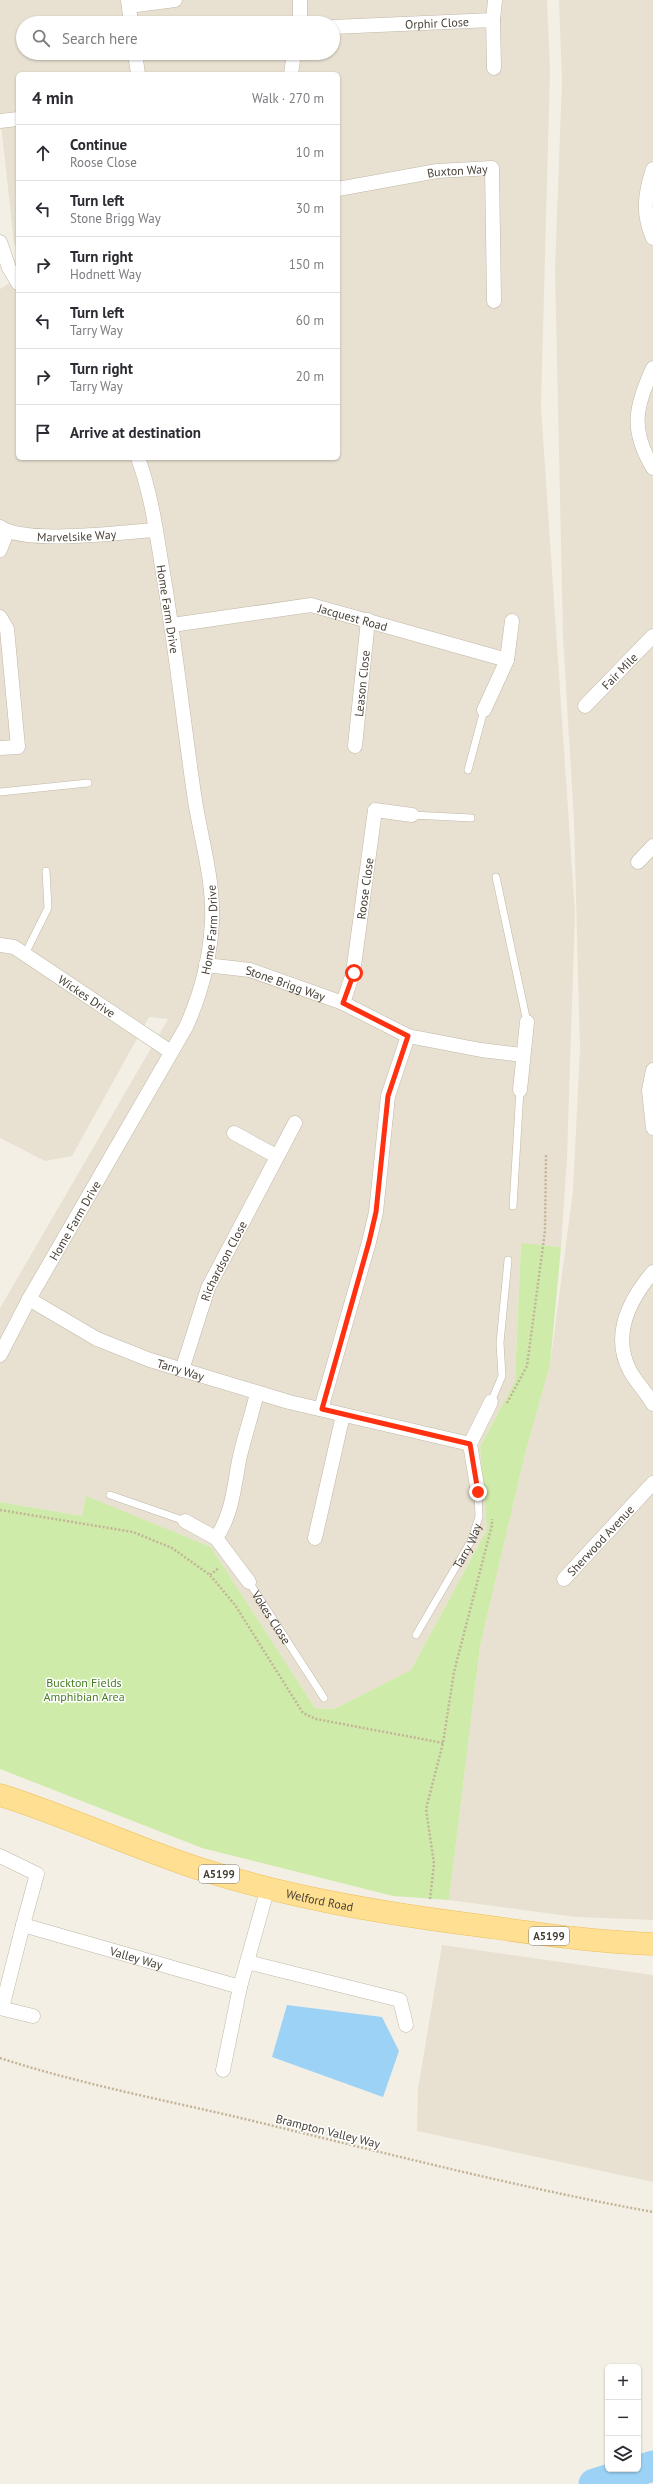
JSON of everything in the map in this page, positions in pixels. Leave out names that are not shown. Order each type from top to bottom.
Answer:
[{"type":"main road","name":"Welford Road","points":[[0,1795],[196,1867],[268,1888],[360,1908],[427,1919],[552,1936],[653,1944]]},
{"type":"street","points":[[130,16],[128,3],[176,0]]},
{"type":"street","points":[[300,0],[300,16]]},
{"type":"street","points":[[494,68],[493,20],[495,0]]},
{"type":"street","name":"Orphir Close","points":[[340,27],[493,20]]},
{"type":"street","points":[[136,60],[138,72]]},
{"type":"street","points":[[291,72],[293,60]]},
{"type":"street","points":[[0,121],[16,119]]},
{"type":"street","name":"Buxton Way","points":[[340,189],[437,171],[492,168],[494,301]]},
{"type":"street","points":[[653,169],[645,200],[645,215],[653,238]]},
{"type":"street","points":[[0,242],[9,268],[16,280]]},
{"type":"street","points":[[653,368],[642,392],[636,424],[639,440],[653,468]]},
{"type":"street","name":"Home Farm Drive","points":[[0,1355],[29,1299],[171,1052],[195,1007],[206,965],[212,921],[208,870],[194,795],[172,625],[147,483],[139,460]]},
{"type":"street","points":[[0,550],[4,530]]},
{"type":"street","name":"Marvelsike Way","points":[[4,530],[56,538],[155,530]]},
{"type":"street","name":"Jacquest Road","points":[[172,625],[311,605],[507,660]]},
{"type":"street","points":[[0,617],[7,629],[18,747],[0,748]]},
{"type":"street","name":"Leason Close","points":[[355,746],[368,620]]},
{"type":"street","points":[[484,710],[507,660],[512,621]]},
{"type":"street","name":"Fair Mile","points":[[585,706],[651,643]]},
{"type":"street","name":"Roose Close","points":[[343,1003],[354,973],[375,810],[412,815]]},
{"type":"street","points":[[638,862],[653,846]]},
{"type":"street","name":"Wickes Drive","points":[[0,945],[14,947],[171,1052]]},
{"type":"street","name":"Stone Brigg Way","points":[[206,965],[250,970],[343,1003],[408,1036],[481,1050],[522,1055]]},
{"type":"street","points":[[520,1090],[522,1055],[527,1022]]},
{"type":"street","points":[[322,1409],[376,1212],[388,1096],[408,1036]]},
{"type":"street","points":[[653,1070],[649,1090],[653,1128]]},
{"type":"street","name":"Richardson Close","points":[[182,1370],[208,1288],[276,1156],[295,1123]]},
{"type":"street","points":[[234,1133],[276,1156]]},
{"type":"street","points":[[653,1272],[636,1292],[628,1310],[623,1330],[623,1349],[629,1370],[653,1404]]},
{"type":"street","name":"Tarry Way","points":[[29,1299],[98,1339],[122,1350],[182,1370],[257,1393],[343,1415],[470,1444],[478,1492]]},
{"type":"street","points":[[216,1538],[224,1526],[230,1505],[240,1456],[257,1393]]},
{"type":"street","points":[[470,1444],[491,1402]]},
{"type":"street","points":[[315,1538],[343,1415]]},
{"type":"street","name":"Sherwood Avenue","points":[[564,1579],[653,1483]]},
{"type":"street","name":"Vokes Close","points":[[185,1521],[216,1538],[249,1582]]},
{"type":"street","points":[[0,1856],[37,1874],[1,2008],[33,2016]]},
{"type":"street","points":[[223,2070],[240,1987],[268,1888]]},
{"type":"street","name":"Valley Way","points":[[23,1925],[240,1987]]},
{"type":"street","points":[[247,1962],[400,2000],[406,2025]]},
{"type":"lane","points":[[468,770],[484,710]]},
{"type":"lane","points":[[0,792],[88,783]]},
{"type":"lane","points":[[412,815],[471,818]]},
{"type":"lane","points":[[25,954],[48,908],[46,871]]},
{"type":"lane","points":[[496,877],[527,1022]]},
{"type":"lane","points":[[513,1206],[520,1090]]},
{"type":"lane","points":[[491,1402],[502,1376],[500,1343],[508,1260]]},
{"type":"lane","name":"Tarry Way","points":[[416,1635],[471,1541],[479,1517],[478,1492]]},
{"type":"lane","name":"Vokes Close","points":[[110,1495],[185,1521]]},
{"type":"lane","name":"Vokes Close","points":[[249,1582],[324,1698]]},
{"type":"path","points":[[0,1510],[133,1532],[172,1548],[210,1575],[235,1605],[303,1713],[316,1719],[443,1743]]},
{"type":"path","name":"Brampton Valley Way","points":[[0,2058],[94,2084],[363,2150],[590,2200],[653,2212]]},
{"type":"shaded area","points":[[0,0],[547,0],[550,70],[541,406],[575,913],[567,1158],[561,1247],[521,1244],[515,1381],[480,1447],[487,1529],[411,1670],[334,1709],[315,1708],[211,1547],[86,1497],[82,1516],[0,1502],[0,1308],[168,1019],[149,1017],[72,1156],[45,1161],[0,1138],[0,289],[16,279],[16,460],[340,460],[340,72],[16,72],[16,246],[14,243],[0,116]]},
{"type":"shaded area","points":[[559,0],[653,0],[653,1920],[576,1917],[449,1900],[480,1647],[525,1454],[550,1365],[573,1191],[580,1049],[574,822],[563,637],[555,269],[562,81]]},
{"type":"shaded area","points":[[442,1945],[653,1975],[653,2182],[417,2131],[418,2089]]},
{"type":"green space","name":"Buckton Fields Amphibian Area","points":[[521,1243],[561,1247],[550,1365],[525,1454],[480,1647],[449,1900],[393,1896],[202,1848],[0,1769],[0,1502],[82,1516],[86,1496],[211,1547],[315,1708],[334,1709],[411,1670],[487,1529],[480,1447],[515,1381]]},
{"type":"water","points":[[287,2005],[382,2017],[399,2051],[383,2097],[272,2057]]},
{"type":"waterway","points":[[594,2484],[653,2466]]},
{"type":"route","points":[[354,973],[343,1003],[408,1036],[388,1096],[376,1212],[322,1409],[470,1444],[478,1492]]}]
